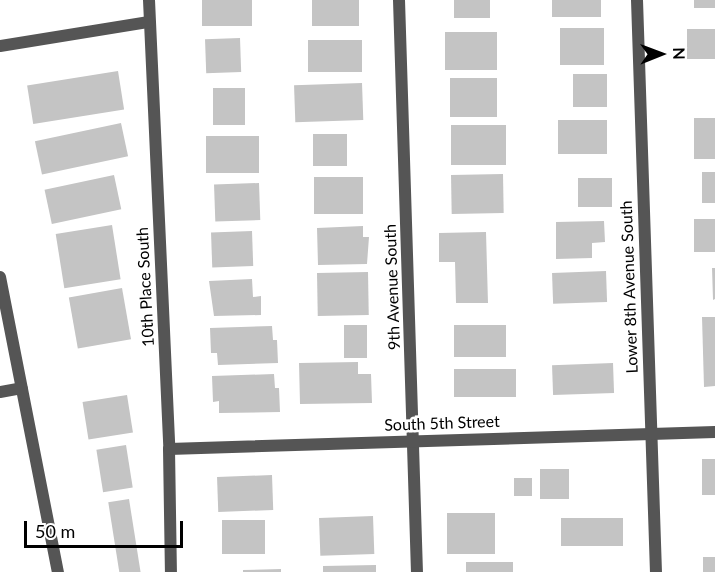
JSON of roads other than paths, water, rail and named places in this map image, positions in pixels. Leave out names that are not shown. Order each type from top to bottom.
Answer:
[{"type":"street","name":"10th Place South","points":[[149,0],[169,449],[171,572]]},
{"type":"street","name":"9th Avenue South","points":[[399,0],[417,572]]},
{"type":"street","name":"Lower 8th Avenue South","points":[[637,0],[656,572]]},
{"type":"street","points":[[0,46],[149,22]]},
{"type":"street","points":[[0,277],[58,572]]},
{"type":"street","points":[[0,392],[22,388]]},
{"type":"street","name":"South 5th Street","points":[[169,449],[715,432]]}]
